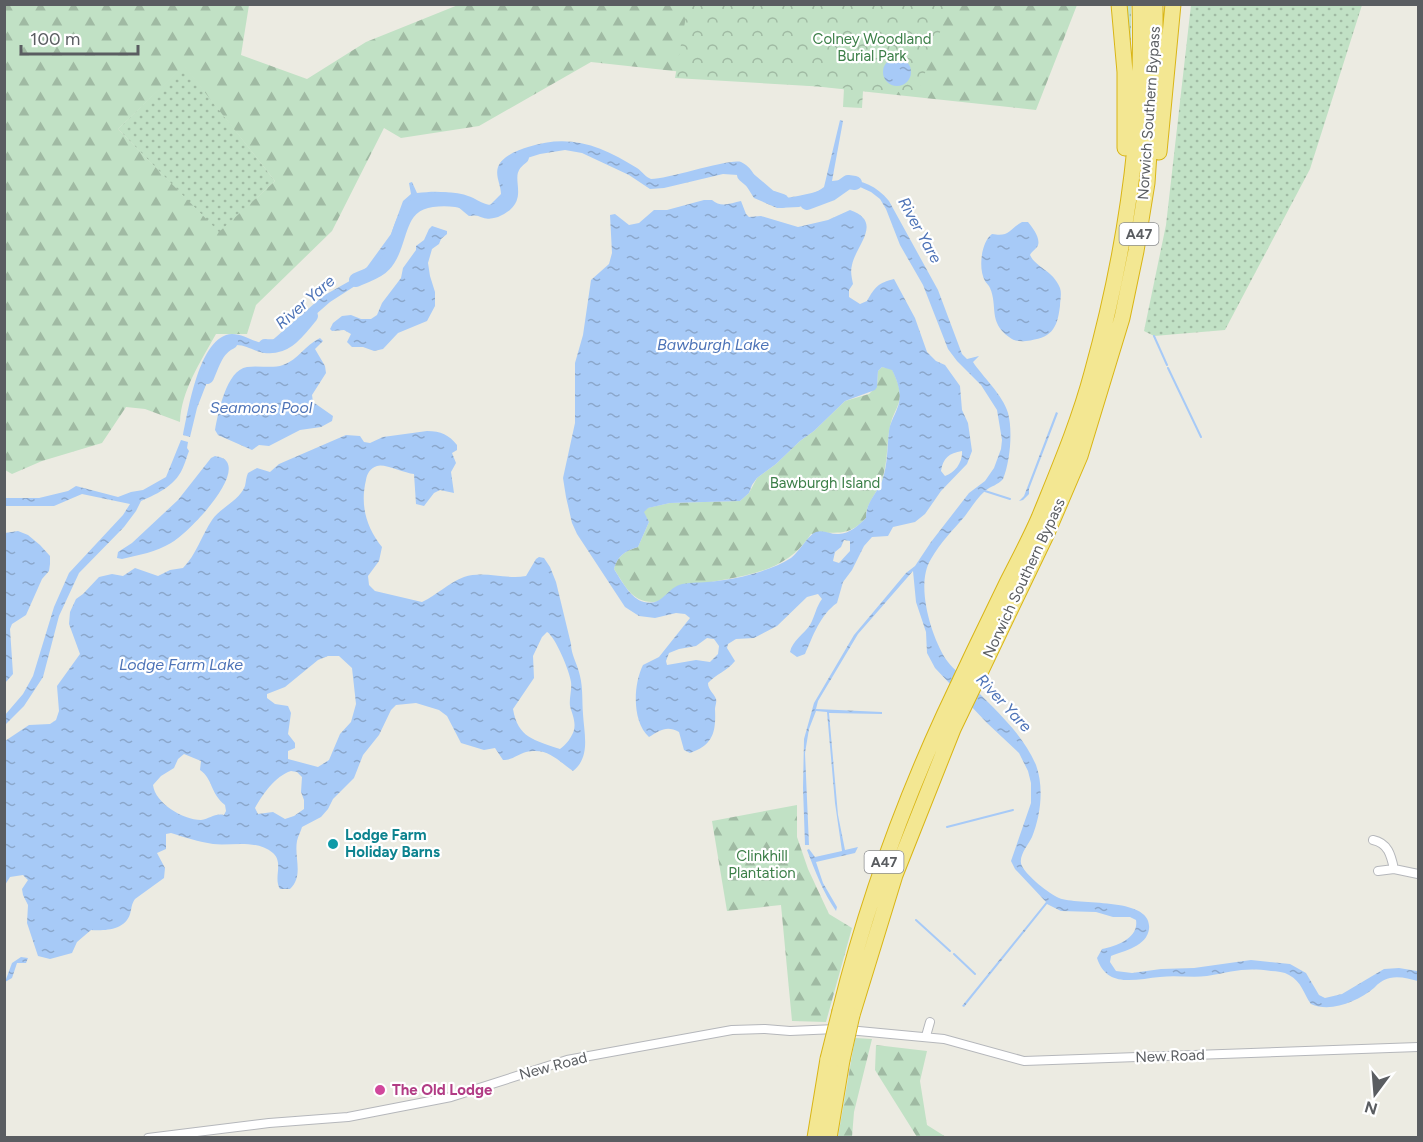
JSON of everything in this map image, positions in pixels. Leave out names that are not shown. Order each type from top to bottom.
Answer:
[{"type":"highway","name":"A47","points":[[1092,375],[1116,247],[1124,180],[1125,72],[1119,4]]},
{"type":"highway","name":"Norwich Southern Bypass","points":[[815,1137],[846,1013],[948,724],[1038,521],[1071,437],[1092,375],[1115,284],[1131,191],[1139,97],[1140,4]]},
{"type":"highway","name":"Norwich Southern Bypass","points":[[978,660],[1047,533],[1080,456],[1122,318],[1147,183],[1155,66],[1155,4]]},
{"type":"highway","name":"A47","points":[[1080,456],[1122,338],[1138,280],[1149,224],[1163,121],[1173,4]]},
{"type":"highway","name":"Norwich Southern Bypass","points":[[829,1137],[835,1059]]},
{"type":"street","points":[[1373,840],[1381,841],[1388,848],[1394,869]]},
{"type":"street","points":[[1378,871],[1394,869],[1419,874]]},
{"type":"street","points":[[926,1036],[930,1022]]},
{"type":"street","name":"New Road","points":[[148,1137],[269,1123],[348,1117],[452,1097],[567,1060],[732,1030],[830,1029],[926,1036],[1024,1061],[1419,1047]]},
{"type":"green space","points":[[5,5],[249,5],[241,55],[307,79],[366,42],[458,5],[1077,5],[1036,110],[591,62],[479,126],[401,138],[384,128],[332,231],[256,305],[247,334],[216,334],[188,388],[180,422],[145,409],[126,407],[102,443],[42,461],[12,474],[5,470]],"holes":[[[184,66],[275,181],[219,232],[118,129]]]},
{"type":"green space","name":"Colney Woodland Burial Park","points":[[688,5],[950,5],[918,92],[863,91],[862,108],[843,107],[844,88],[675,78]]},
{"type":"green space","points":[[1123,5],[1131,5],[1131,72]]},
{"type":"green space","points":[[1191,5],[1362,5],[1310,169],[1225,330],[1154,336],[1144,331],[1166,225]]},
{"type":"green space","points":[[184,65],[275,181],[219,233],[118,129]]},
{"type":"green space","name":"Bawburgh Island","points":[[882,367],[892,369],[899,386],[899,400],[890,426],[882,480],[866,512],[866,518],[859,525],[847,531],[811,534],[800,548],[772,567],[740,577],[690,587],[671,594],[661,601],[644,601],[627,589],[614,569],[622,555],[638,547],[649,522],[643,512],[647,508],[670,503],[740,501],[749,493],[757,478],[814,431],[845,401],[869,394],[877,386],[878,371]]},
{"type":"green space","name":"Clinkhill Plantation","points":[[797,805],[797,837],[808,869],[829,914],[852,928],[826,1022],[792,1021],[781,905],[727,911],[712,821]]},
{"type":"green space","points":[[855,1038],[872,1039],[854,1112],[852,1137],[838,1137]]},
{"type":"green space","points":[[876,1045],[927,1051],[920,1081],[927,1125],[946,1137],[917,1137],[875,1070]]},
{"type":"water","points":[[897,58],[907,62],[911,72],[907,82],[897,86],[887,82],[883,72],[887,62]]},
{"type":"water","points":[[840,120],[843,121],[832,181],[849,180],[864,183],[877,189],[889,201],[938,290],[962,354],[967,359],[979,356],[973,362],[997,393],[1008,413],[1010,446],[1003,479],[982,494],[943,542],[926,569],[924,582],[930,623],[945,658],[1015,731],[1036,765],[1040,782],[1039,810],[1032,837],[1021,859],[1024,870],[1038,884],[1059,898],[1127,907],[1139,911],[1147,919],[1149,929],[1144,940],[1134,947],[1111,956],[1110,962],[1116,971],[1132,973],[1194,968],[1251,960],[1290,964],[1306,973],[1319,995],[1325,998],[1342,994],[1384,969],[1399,968],[1417,971],[1418,981],[1390,978],[1352,1001],[1327,1007],[1311,1004],[1297,981],[1278,971],[1245,970],[1201,977],[1166,976],[1123,980],[1108,974],[1097,958],[1102,949],[1114,946],[1131,936],[1136,920],[1096,912],[1061,911],[1047,904],[964,1007],[962,1006],[1046,902],[1015,869],[1011,861],[1031,803],[1031,783],[1028,771],[1019,753],[935,668],[927,653],[926,632],[916,602],[913,571],[858,634],[818,701],[816,709],[882,712],[882,714],[829,713],[838,815],[845,850],[858,847],[855,853],[816,862],[823,883],[837,907],[836,911],[823,889],[807,850],[809,849],[815,857],[842,851],[835,803],[827,712],[816,711],[809,729],[805,753],[809,845],[805,845],[804,739],[814,703],[854,635],[906,573],[915,566],[969,493],[985,481],[994,468],[1002,440],[997,410],[981,385],[948,349],[923,285],[900,245],[886,209],[880,199],[860,187],[844,186],[819,200],[799,207],[777,208],[754,198],[738,175],[723,174],[664,188],[650,189],[629,175],[582,153],[565,150],[521,160],[509,171],[509,200],[492,214],[469,216],[453,204],[441,201],[411,207],[398,244],[387,259],[369,277],[330,302],[274,351],[267,353],[236,345],[219,351],[197,408],[190,437],[183,435],[197,376],[211,347],[221,338],[232,334],[268,344],[323,296],[355,278],[367,267],[391,234],[403,201],[411,194],[409,183],[412,182],[417,193],[446,192],[465,200],[470,206],[490,205],[501,194],[497,170],[500,163],[520,150],[558,141],[585,144],[611,153],[651,179],[725,163],[741,162],[749,167],[765,193],[772,197],[783,198],[798,196],[824,187]]},
{"type":"water","name":"Bawburgh Lake","points":[[704,200],[722,204],[741,201],[749,217],[761,216],[798,227],[828,220],[850,210],[860,215],[867,227],[854,257],[851,273],[853,284],[849,290],[849,297],[860,304],[867,301],[878,286],[894,279],[915,318],[927,352],[936,361],[945,365],[960,386],[962,410],[968,423],[972,451],[967,464],[941,491],[925,514],[915,522],[893,527],[888,536],[872,537],[864,546],[843,582],[837,603],[822,620],[805,654],[797,657],[790,652],[793,644],[812,622],[822,599],[818,594],[807,597],[777,626],[754,638],[736,639],[728,644],[727,648],[735,661],[708,683],[716,700],[712,736],[704,746],[690,753],[684,750],[679,732],[675,730],[664,729],[649,737],[639,722],[636,693],[643,665],[659,657],[690,618],[685,614],[676,613],[655,618],[639,616],[625,607],[577,534],[572,523],[563,478],[575,423],[575,363],[583,335],[591,280],[609,264],[612,253],[610,215],[615,214],[629,225],[639,223],[654,210],[667,210]],"holes":[[[882,367],[892,370],[898,384],[900,399],[890,428],[884,475],[869,503],[866,518],[843,534],[822,531],[814,533],[791,558],[762,571],[717,581],[682,584],[659,600],[650,603],[639,600],[631,593],[614,569],[622,555],[638,547],[649,522],[644,512],[648,508],[670,503],[740,501],[749,493],[757,478],[814,431],[845,401],[875,390],[878,371]],[[962,451],[960,463],[945,476],[941,471],[943,463],[947,457]],[[844,540],[850,541],[850,551],[839,563],[833,561],[835,552]],[[707,638],[714,639],[719,646],[718,654],[710,662],[696,660],[667,665],[669,653],[696,646]]]},
{"type":"water","points":[[1022,222],[1028,222],[1038,238],[1037,247],[1030,255],[1057,282],[1061,295],[1055,327],[1041,338],[1022,341],[1011,338],[998,326],[990,287],[983,276],[981,263],[985,243],[992,234],[1006,234]]},
{"type":"water","points":[[432,226],[447,231],[447,234],[432,249],[428,263],[435,292],[435,306],[427,321],[398,333],[383,349],[374,351],[363,347],[352,347],[347,342],[351,334],[344,330],[332,331],[330,329],[333,323],[342,316],[351,315],[361,319],[371,319],[377,315],[382,303],[401,278],[403,268],[416,250],[416,246],[424,240]]},
{"type":"water","name":"Seamons Pool","points":[[320,338],[323,341],[315,349],[325,366],[326,373],[312,395],[313,402],[333,416],[332,421],[321,427],[300,430],[269,446],[259,445],[252,450],[218,435],[215,430],[224,394],[228,384],[240,370],[247,367],[283,365]]},
{"type":"water","points":[[1056,412],[1058,413],[1029,494],[1019,501],[1024,496]]},
{"type":"water","name":"Lodge Farm Lake","points":[[427,431],[444,434],[451,439],[457,445],[457,450],[452,453],[456,463],[451,472],[454,493],[440,490],[434,493],[424,506],[416,504],[414,474],[380,465],[371,470],[364,489],[364,507],[368,524],[382,547],[379,561],[368,576],[369,585],[375,591],[422,602],[453,582],[472,575],[526,576],[536,559],[544,558],[556,582],[581,681],[585,744],[579,765],[573,771],[552,756],[540,751],[526,752],[503,760],[495,748],[484,750],[461,743],[447,716],[439,710],[416,703],[396,705],[391,710],[379,735],[363,755],[354,778],[333,799],[321,817],[302,827],[296,847],[297,878],[290,889],[280,889],[278,861],[273,853],[266,849],[252,845],[213,844],[171,833],[166,834],[166,849],[157,853],[165,868],[164,878],[135,899],[124,923],[108,930],[91,930],[77,942],[72,953],[50,959],[38,956],[27,923],[28,905],[22,889],[28,880],[23,875],[10,877],[5,885],[5,741],[29,725],[50,724],[56,720],[59,711],[57,686],[80,654],[69,624],[70,612],[76,599],[99,577],[112,574],[123,576],[135,568],[158,576],[170,570],[183,568],[192,557],[212,520],[239,496],[245,486],[248,473],[257,468],[270,472],[279,464],[346,435],[360,436],[364,442],[370,443],[383,437]],"holes":[[[547,632],[554,640],[571,682],[570,706],[574,730],[569,741],[560,749],[535,740],[523,732],[515,719],[513,709],[534,678],[533,656]],[[328,656],[339,656],[352,668],[356,704],[351,722],[340,734],[329,760],[318,767],[288,759],[288,751],[295,748],[295,743],[288,734],[291,713],[288,706],[275,704],[267,698],[267,694],[285,687],[318,660]],[[184,754],[201,761],[200,770],[225,805],[224,815],[201,820],[186,817],[178,814],[159,798],[153,785],[161,776],[174,768],[178,759]],[[297,772],[302,777],[301,792],[304,809],[285,819],[273,812],[258,814],[255,808],[261,797],[274,781],[285,773]]]},
{"type":"water","points":[[181,440],[188,442],[189,451],[177,478],[161,491],[141,501],[124,527],[79,573],[59,616],[43,677],[24,706],[5,725],[5,715],[23,694],[33,676],[54,607],[69,573],[123,515],[130,504],[82,494],[54,506],[5,506],[5,498],[39,498],[68,491],[76,486],[118,497],[143,490],[166,477]]},
{"type":"water","points":[[215,456],[227,462],[229,471],[219,494],[199,518],[178,538],[165,546],[141,555],[117,558],[118,552],[132,543],[178,500]]},
{"type":"water","points":[[18,531],[28,535],[40,545],[50,556],[50,564],[49,571],[42,579],[26,615],[12,624],[10,629],[13,674],[5,683],[5,533]]},
{"type":"water","points":[[21,957],[28,958],[26,963],[17,963],[12,978],[5,982],[12,963]]},
{"type":"waterway","name":"River Yare","points":[[356,280],[375,272],[384,265],[407,214],[421,203],[450,199],[489,212],[505,205],[511,194],[511,170],[522,157]]},
{"type":"waterway","name":"River Yare","points":[[744,175],[770,197],[782,201]]},
{"type":"waterway","name":"River Yare","points":[[807,203],[831,194],[848,182],[855,183]]},
{"type":"waterway","name":"River Yare","points":[[265,346],[280,345],[286,342],[311,316]]},
{"type":"waterway","points":[[1154,336],[1167,365]]},
{"type":"waterway","name":"River Yare","points":[[207,377],[219,352],[231,342]]},
{"type":"waterway","points":[[1168,368],[1201,437]]},
{"type":"waterway","points":[[985,491],[1010,499]]},
{"type":"waterway","points":[[947,827],[1013,810]]},
{"type":"waterway","points":[[916,920],[950,951]]},
{"type":"waterway","points":[[954,954],[975,974]]},
{"type":"place","name":"Lodge Farm Holiday Barns","points":[[333,844]]},
{"type":"place","name":"The Old Lodge","points":[[380,1090]]}]
